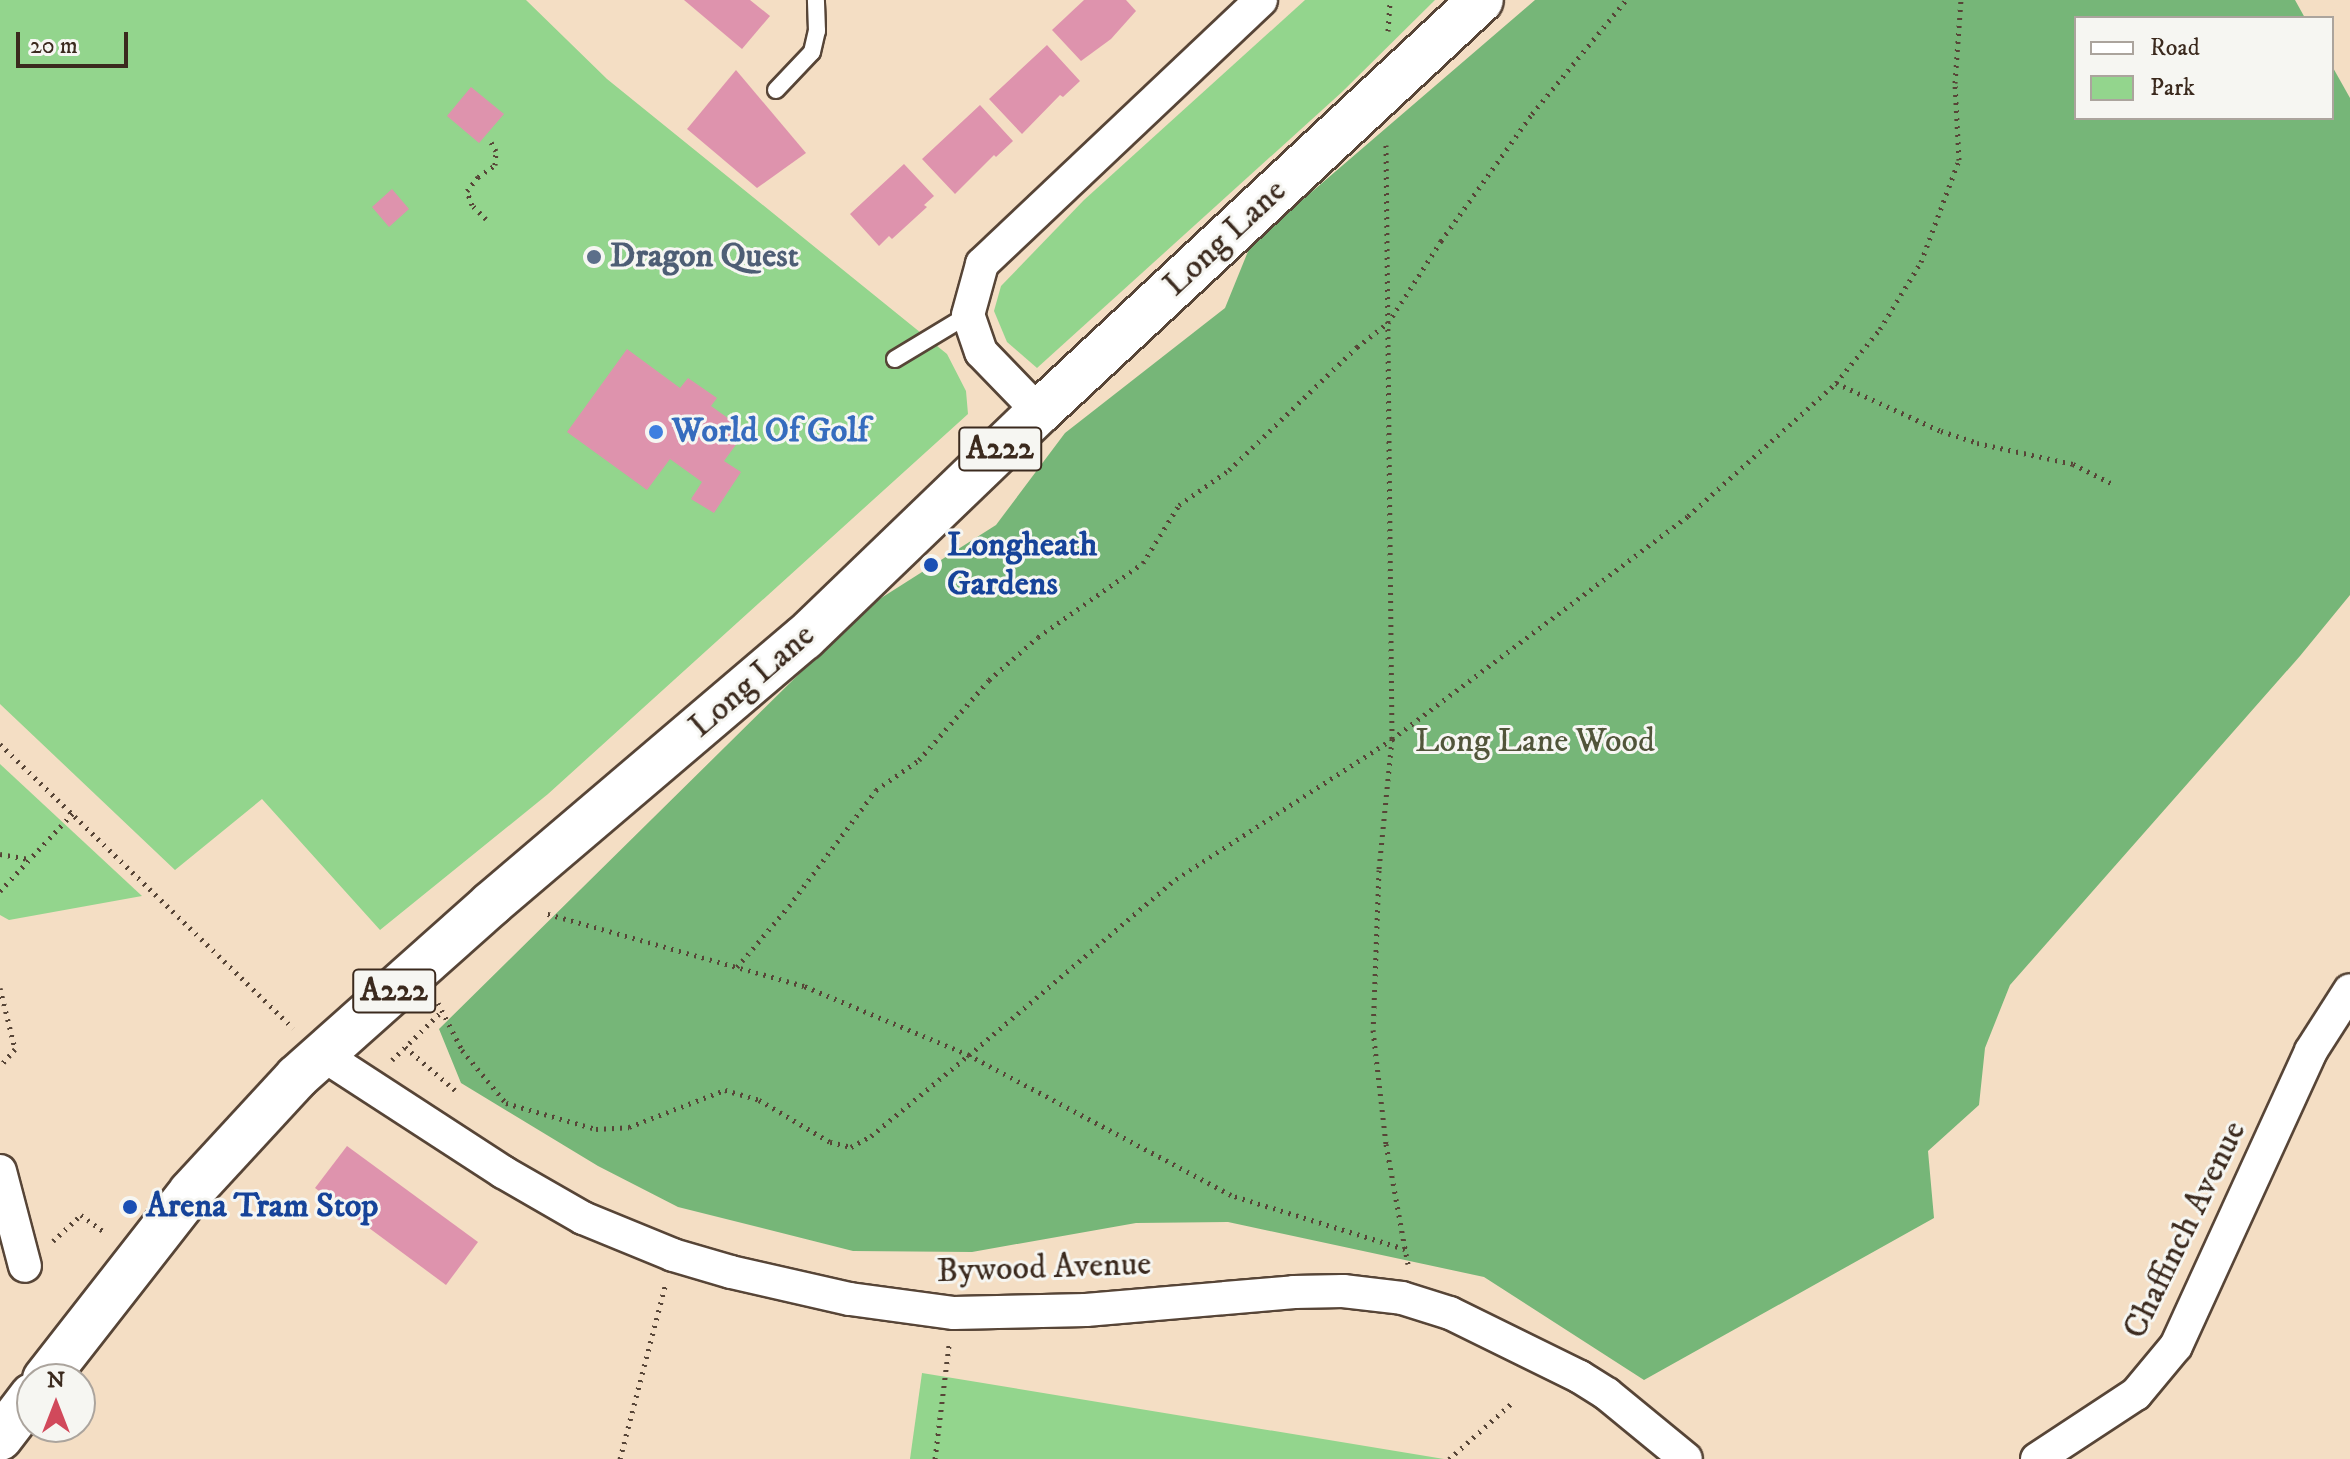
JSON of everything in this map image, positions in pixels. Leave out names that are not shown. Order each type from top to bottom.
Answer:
[{"type":"main road","name":"Long Lane","points":[[57,1363],[191,1192],[297,1077],[311,1044],[497,899],[804,638],[1039,412],[1481,0]]},
{"type":"main road","points":[[0,1438],[16,1417]]},
{"type":"street","points":[[1039,412],[981,352],[968,315],[982,264],[1261,0]]},
{"type":"street","name":"Chaffinch Avenue","points":[[2037,1459],[2136,1394],[2176,1346],[2311,1051],[2350,990]]},
{"type":"street","name":"Bywood Avenue","points":[[311,1044],[545,1196],[617,1234],[673,1255],[813,1292],[954,1313],[1086,1310],[1294,1292],[1377,1293],[1416,1301],[1521,1346],[1580,1377],[1607,1394],[1686,1459]]},
{"type":"street","points":[[0,1171],[25,1266]]},
{"type":"lane","points":[[776,90],[812,52],[817,31],[816,0]]},
{"type":"lane","points":[[895,359],[968,315]]},
{"type":"path","points":[[1390,0],[1385,88],[1392,739],[1379,870],[1373,1030],[1386,1144],[1416,1301]]},
{"type":"path","points":[[737,967],[789,906],[876,790],[919,760],[989,680],[1038,637],[1143,563],[1179,505],[1229,470],[1357,347],[1388,323],[1441,241],[1532,114],[1626,0]]},
{"type":"path","points":[[391,1061],[443,1010],[462,1050],[506,1103],[596,1129],[629,1127],[725,1090],[759,1100],[830,1142],[851,1147],[871,1136],[1176,879],[1392,739],[1688,516],[1836,383],[1880,329],[1921,262],[1959,160],[1955,83],[1961,0]]},
{"type":"path","points":[[486,219],[472,205],[467,191],[478,177],[495,165],[496,151],[491,142]]},
{"type":"path","points":[[1836,383],[1931,427],[1977,443],[2073,464],[2113,484]]},
{"type":"path","points":[[0,744],[311,1044]]},
{"type":"path","points":[[0,891],[73,813]]},
{"type":"path","points":[[0,854],[30,859]]},
{"type":"path","points":[[497,899],[804,986],[969,1055],[1231,1195],[1405,1249]]},
{"type":"path","points":[[0,988],[15,1049],[0,1066]]},
{"type":"path","points":[[405,1047],[455,1090]]},
{"type":"path","points":[[25,1266],[81,1215],[139,1257]]},
{"type":"path","points":[[620,1459],[673,1255]]},
{"type":"path","points":[[935,1459],[954,1313]]},
{"type":"path","points":[[1449,1459],[1514,1401]]},
{"type":"green space","points":[[0,0],[526,0],[607,79],[947,354],[966,391],[968,414],[548,794],[380,930],[262,799],[175,870],[0,704]]},
{"type":"green space","points":[[1305,0],[1435,0],[1342,92],[1037,368],[1007,342],[994,311],[1001,286],[1084,200]]},
{"type":"green space","name":"Long Lane Wood","points":[[1535,0],[2295,0],[2304,16],[2074,16],[2074,120],[2334,120],[2334,70],[2350,98],[2350,595],[2010,985],[1985,1048],[1979,1105],[1928,1151],[1934,1218],[1644,1380],[1484,1277],[1228,1222],[1136,1223],[972,1252],[853,1251],[678,1207],[598,1166],[461,1083],[439,1029],[867,607],[996,525],[1065,433],[1225,308],[1251,244]]},
{"type":"green space","points":[[0,764],[142,896],[9,920],[0,915]]},
{"type":"green space","points":[[922,1373],[1444,1459],[910,1459]]},
{"type":"building","points":[[684,0],[750,0],[770,16],[742,49]]},
{"type":"building","points":[[1084,0],[1126,0],[1136,11],[1111,39],[1081,61],[1052,30]]},
{"type":"building","points":[[1047,45],[1080,81],[1063,97],[1060,95],[1022,134],[989,99]]},
{"type":"building","points":[[736,70],[806,153],[757,188],[687,129]]},
{"type":"building","points":[[471,87],[504,114],[479,143],[447,116]]},
{"type":"building","points":[[980,105],[1013,141],[996,157],[994,155],[955,194],[922,159]]},
{"type":"building","points":[[904,164],[934,196],[924,205],[927,207],[892,239],[889,236],[879,246],[850,214]]},
{"type":"building","points":[[392,189],[409,209],[389,227],[372,207]]},
{"type":"building","name":"World Of Golf","points":[[627,349],[680,388],[688,378],[717,398],[711,406],[746,431],[724,461],[741,472],[714,513],[691,499],[702,482],[670,459],[647,490],[567,432]]},
{"type":"building","points":[[347,1146],[478,1242],[446,1285],[315,1188]]},
{"type":"place","name":"Dragon Quest","points":[[594,257]]},
{"type":"place","name":"World Of Golf","points":[[656,432]]},
{"type":"place","name":"Longheath Gardens","points":[[931,565]]},
{"type":"place","name":"Arena Tram Stop","points":[[130,1207]]}]
